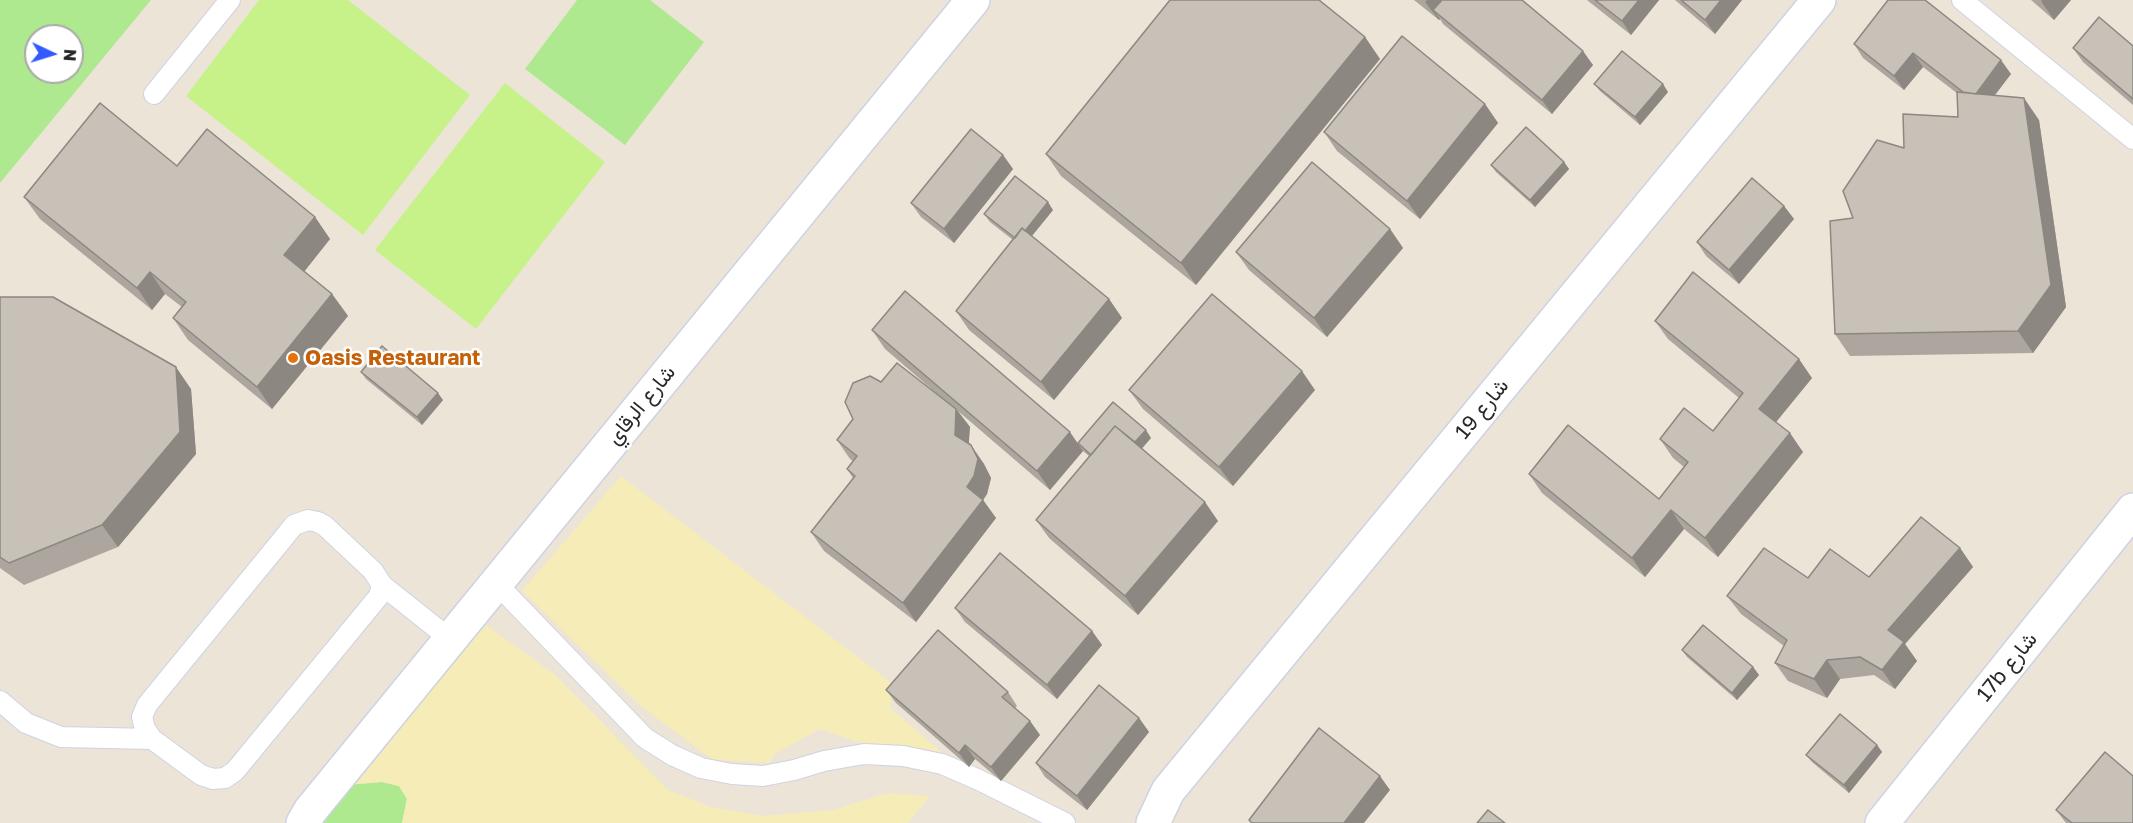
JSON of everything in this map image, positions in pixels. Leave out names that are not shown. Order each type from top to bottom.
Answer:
[{"type":"street","name":"شارع الرقاي","points":[[300,819],[973,0]]},
{"type":"street","name":"شارع 19","points":[[1152,823],[1168,790],[1819,0]]},
{"type":"street","name":"17b شارع","points":[[1882,823],[2133,510]]},
{"type":"lane","points":[[154,94],[230,0]]},
{"type":"lane","points":[[1962,0],[2133,139]]},
{"type":"lane","points":[[382,585],[374,603],[235,771],[225,778],[213,779],[201,775],[152,739],[145,729],[142,717],[147,705],[294,525],[308,520],[325,526],[373,571],[382,585],[450,639]]},
{"type":"lane","points":[[496,583],[645,738],[672,755],[701,768],[732,774],[763,776],[794,770],[824,760],[864,754],[903,756],[942,764],[1065,823]]},
{"type":"lane","points":[[0,701],[26,723],[61,737],[152,739]]},
{"type":"green space","points":[[0,0],[151,0],[84,81],[84,24],[24,24],[24,84],[82,84],[0,183]]},
{"type":"green space","points":[[259,0],[348,0],[470,95],[363,235],[186,96]]},
{"type":"green space","points":[[577,0],[650,0],[704,42],[625,145],[525,69]]},
{"type":"green space","points":[[505,83],[605,162],[476,329],[375,250]]},
{"type":"green space","points":[[382,782],[399,786],[407,799],[402,823],[317,823],[345,785]]},
{"type":"sand","points":[[621,476],[894,685],[890,708],[942,753],[864,744],[820,729],[775,754],[769,763],[713,760],[641,706],[522,591]]},
{"type":"sand","points":[[486,625],[554,674],[668,790],[711,807],[762,816],[833,810],[888,793],[930,796],[908,823],[402,823],[407,799],[399,786],[382,782],[345,785]]},
{"type":"building","points":[[1170,0],[1319,0],[1365,37],[1181,263],[1046,154]]},
{"type":"building","points":[[1442,0],[1522,0],[1583,51],[1542,100],[1433,10]]},
{"type":"building","points":[[1595,0],[1639,0],[1622,21]]},
{"type":"building","points":[[1681,0],[1721,0],[1705,20]]},
{"type":"building","points":[[1888,0],[1925,0],[2001,60],[1976,94],[1963,92],[1913,53],[1894,76],[1854,44]]},
{"type":"building","points":[[2099,17],[2133,46],[2133,99],[2073,48]]},
{"type":"building","points":[[1402,36],[1485,104],[1407,201],[1324,132]]},
{"type":"building","points":[[1622,51],[1663,84],[1635,117],[1594,84]]},
{"type":"building","points":[[1957,92],[2024,98],[2051,285],[2018,331],[1835,334],[1830,221],[1853,218],[1843,191],[1877,140],[1904,148],[1903,114],[1958,117]]},
{"type":"building","points":[[100,103],[177,166],[207,129],[315,217],[284,255],[332,294],[257,387],[173,318],[186,302],[150,272],[137,288],[24,197]]},
{"type":"building","points":[[1526,127],[1564,162],[1530,200],[1491,165]]},
{"type":"building","points":[[971,129],[1003,155],[944,229],[911,203]]},
{"type":"building","points":[[1312,162],[1390,229],[1314,318],[1236,252]]},
{"type":"building","points":[[1015,176],[1048,202],[1025,231],[1022,228],[1015,238],[984,214]]},
{"type":"building","points":[[1752,178],[1784,206],[1729,270],[1697,242]]},
{"type":"building","points":[[1022,228],[1109,299],[1041,382],[956,311]]},
{"type":"building","points":[[1693,272],[1799,359],[1759,409],[1790,433],[1705,538],[1671,510],[1632,558],[1529,474],[1568,425],[1659,499],[1688,462],[1660,439],[1684,408],[1713,431],[1743,393],[1655,321]]},
{"type":"building","points":[[905,291],[1070,432],[1037,471],[872,330]]},
{"type":"building","points":[[1212,294],[1302,371],[1219,467],[1129,390]]},
{"type":"building","points":[[0,297],[53,297],[176,367],[180,432],[102,525],[9,563],[0,557]]},
{"type":"building","points":[[382,346],[438,393],[417,417],[361,372]]},
{"type":"building","points":[[897,363],[956,409],[955,435],[971,445],[978,459],[974,476],[967,487],[983,500],[903,603],[811,532],[855,476],[847,469],[857,456],[837,440],[853,419],[845,402],[853,383],[870,376],[881,382]]},
{"type":"building","points":[[1113,402],[1146,430],[1135,442],[1115,426],[1091,455],[1078,443]]},
{"type":"building","points":[[1115,426],[1205,502],[1125,596],[1036,520]]},
{"type":"building","points":[[1921,517],[1960,548],[1888,630],[1904,642],[1882,670],[1860,657],[1827,660],[1814,679],[1775,663],[1787,640],[1727,596],[1764,548],[1808,578],[1830,549],[1869,577]]},
{"type":"building","points":[[1000,553],[1092,631],[1047,685],[955,608]]},
{"type":"building","points":[[1703,625],[1753,667],[1732,693],[1682,650]]},
{"type":"building","points":[[938,630],[1008,692],[1002,697],[1030,721],[991,767],[965,745],[959,753],[886,690]]},
{"type":"building","points":[[1099,685],[1139,718],[1077,796],[1036,763]]},
{"type":"building","points":[[1840,714],[1877,745],[1844,785],[1806,755]]},
{"type":"building","points":[[1319,728],[1380,776],[1344,823],[1252,823],[1249,820]]},
{"type":"building","points":[[2105,752],[2133,776],[2133,823],[2072,823],[2056,810]]},
{"type":"building","points":[[1488,810],[1505,823],[1477,823]]},
{"type":"place","name":"Oasis Restaurant","points":[[293,358]]}]
